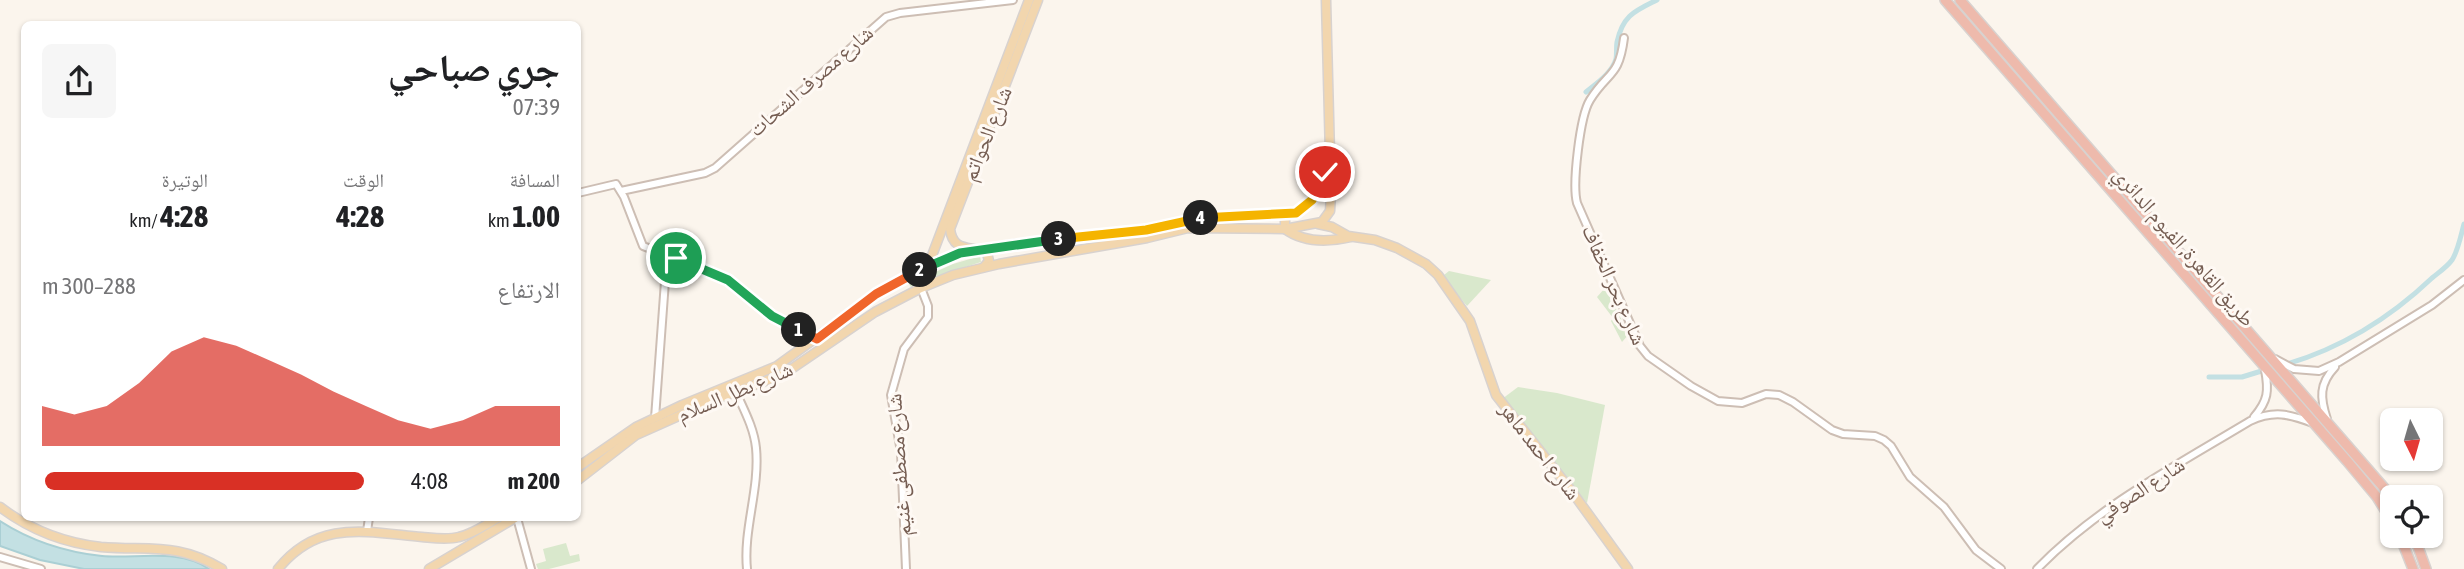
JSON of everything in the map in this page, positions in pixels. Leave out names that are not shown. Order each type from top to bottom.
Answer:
[{"type":"highway","name":"طريق القاهرة, الفيوم الدائري","points":[[1945,0],[2370,487],[2380,502]]},
{"type":"highway","name":"طريق القاهرة, الفيوم الدائري","points":[[1960,0],[2382,485]]},
{"type":"highway","points":[[2100,178],[2108,171]]},
{"type":"highway","points":[[2405,548],[2413,569]]},
{"type":"highway","points":[[2418,548],[2426,569]]},
{"type":"main road","points":[[1326,0],[1330,211],[1340,231]]},
{"type":"main road","name":"شارع الحواتم","points":[[928,266],[1037,1]]},
{"type":"main road","name":"شارع الحواتم","points":[[978,250],[962,248],[956,244],[950,229],[1000,91]]},
{"type":"main road","points":[[1329,163],[1309,204],[1296,213],[1285,215],[1285,229],[1300,239],[1334,240],[1351,236]]},
{"type":"main road","points":[[1318,224],[1330,211]]},
{"type":"main road","name":"شارع بطل السلام","points":[[581,465],[630,430],[655,418],[775,378],[867,317],[921,288],[953,275],[1147,234],[1200,218],[1285,215]]},
{"type":"main road","name":"شارع بطل السلام","points":[[581,478],[630,439],[679,411],[769,370],[817,339],[882,290],[953,255],[999,247],[1196,227],[1285,229],[1318,224]]},
{"type":"main road","name":"شارع احمد ماهر","points":[[1318,224],[1398,248],[1426,264],[1438,275],[1470,321],[1496,395],[1570,489],[1628,569]]},
{"type":"main road","points":[[999,247],[998,256],[1002,264]]},
{"type":"main road","points":[[978,250],[984,251],[989,258],[988,264],[983,268]]},
{"type":"main road","points":[[798,352],[800,359],[804,361]]},
{"type":"main road","points":[[581,472],[588,473]]},
{"type":"main road","points":[[0,507],[21,520]]},
{"type":"main road","points":[[22,521],[62,538],[102,547],[183,551],[202,557],[222,569]]},
{"type":"main road","points":[[429,569],[453,555],[493,521]]},
{"type":"main road","points":[[278,569],[296,550],[318,537],[343,531],[447,539],[475,537],[510,521]]},
{"type":"main road","points":[[447,539],[453,541],[456,546],[453,555]]},
{"type":"street","name":"شارع مصرف الشحات","points":[[621,191],[705,173],[715,168],[886,17],[900,13],[1013,0]]},
{"type":"street","name":"شارع بحر الخفاف","points":[[1623,38],[1618,67],[1595,92],[1586,108],[1574,191],[1577,204],[1642,349],[1691,386],[1718,401],[1742,403],[1775,394],[1793,402],[1832,430],[1843,434],[1875,436],[1884,440],[1891,446],[1910,477],[1944,507],[1976,550],[2001,569]]},
{"type":"street","points":[[581,192],[617,184],[643,246],[728,280],[772,316],[817,339]]},
{"type":"street","points":[[655,418],[667,254]]},
{"type":"street","points":[[2271,357],[2286,366],[2305,372],[2319,371],[2339,362],[2432,305],[2464,280]]},
{"type":"street","name":"شارع مصطفى غنيم","points":[[906,569],[901,455],[891,395],[904,349],[928,317],[928,306],[921,288]]},
{"type":"street","points":[[2327,419],[2322,405],[2322,387],[2327,375],[2339,362]]},
{"type":"street","name":"شارع الصوفي","points":[[2250,421],[2264,406],[2268,395],[2265,367]]},
{"type":"street","points":[[736,392],[751,426],[757,456],[747,545],[747,569]]},
{"type":"street","name":"شارع الصوفي","points":[[2038,569],[2083,527],[2250,421],[2277,413],[2291,414],[2315,424]]},
{"type":"street","points":[[367,531],[369,521]]},
{"type":"street","points":[[517,521],[531,569]]},
{"type":"street","points":[[0,557],[41,569]]},
{"type":"green space","points":[[980,256],[981,262],[947,273],[912,289],[909,284],[953,264]]},
{"type":"green space","points":[[1449,271],[1491,280],[1467,306],[1444,279],[1444,275]]},
{"type":"green space","points":[[1605,288],[1629,334],[1622,342],[1611,321],[1613,318],[1597,297]]},
{"type":"green space","points":[[1518,387],[1605,405],[1587,503],[1502,399]]},
{"type":"green space","points":[[566,543],[570,556],[579,554],[580,561],[538,569],[536,564],[546,561],[543,549]]},
{"type":"water","points":[[0,521],[36,540],[75,552],[115,557],[171,556],[209,569],[84,569],[40,560],[0,546]]},
{"type":"waterway","points":[[1586,92],[1604,77],[1614,64],[1617,42],[1626,20],[1636,11],[1657,0]]},
{"type":"waterway","points":[[2284,365],[2344,341],[2399,306],[2452,260],[2464,224]]},
{"type":"waterway","points":[[2209,377],[2242,377],[2268,369]]},
{"type":"route","points":[[676,258],[728,280],[772,316],[817,339],[888,286],[953,255],[1013,244],[1146,230],[1189,219],[1296,213],[1316,195],[1325,172]]}]
